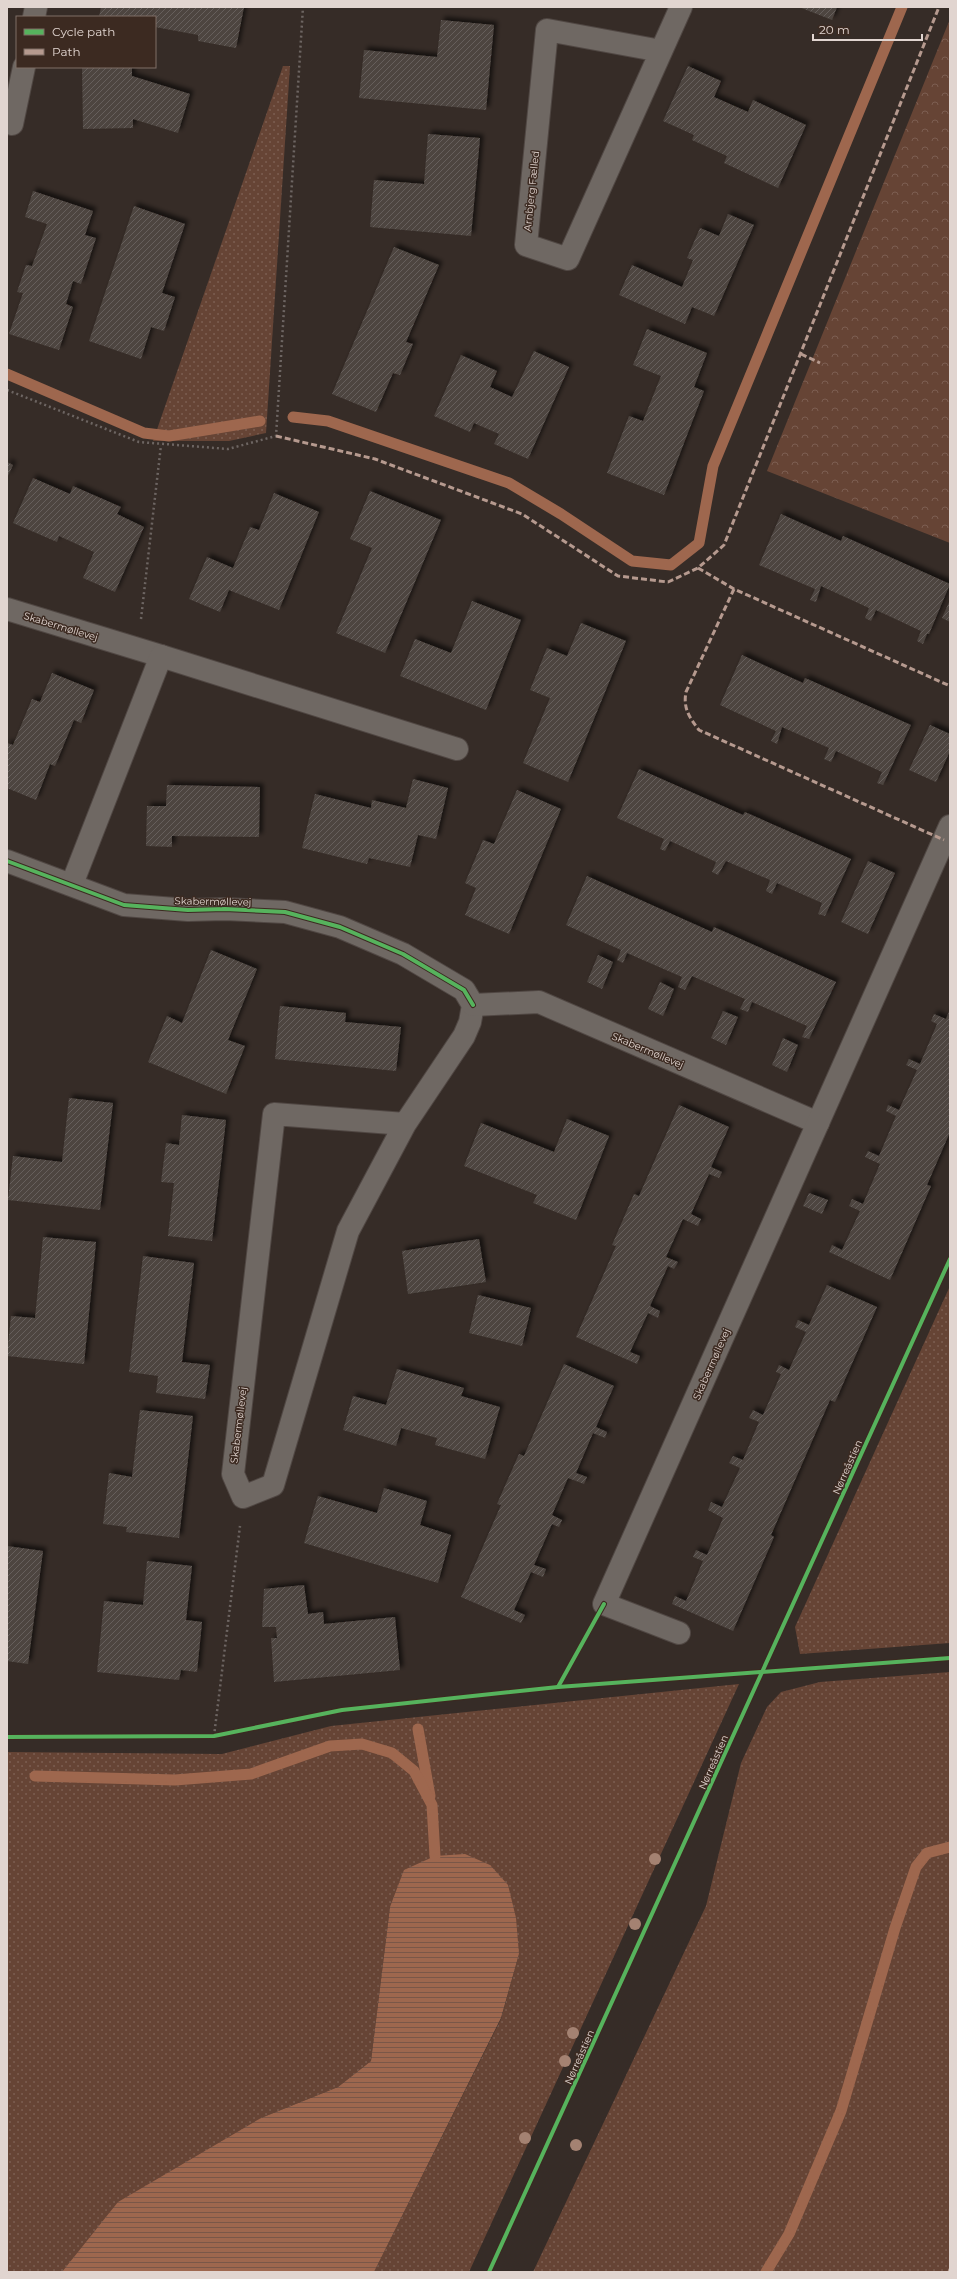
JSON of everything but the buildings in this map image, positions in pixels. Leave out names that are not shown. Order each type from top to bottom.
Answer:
[{"type":"street","name":"Arnbjerg Fælled","points":[[661,51],[547,30],[526,245],[568,259],[681,7]]},
{"type":"street","points":[[12,124],[24,68]]},
{"type":"street","name":"Skabermøllevej","points":[[7,609],[457,749]]},
{"type":"street","points":[[72,884],[161,656]]},
{"type":"street","name":"Skabermøllevej","points":[[679,1633],[604,1604],[950,826]]},
{"type":"street","name":"Skabermøllevej","points":[[7,861],[72,884],[124,905],[188,910],[225,909],[285,912],[340,927],[403,954],[464,990],[473,1005],[540,1002],[818,1124]]},
{"type":"street","points":[[243,1498],[273,1485],[348,1231],[405,1124],[464,1036],[470,1022],[473,1005]]},
{"type":"street","name":"Skabermøllevej","points":[[243,1498],[233,1474],[274,1114],[405,1124]]},
{"type":"path","points":[[7,390],[139,442],[161,445],[228,449],[276,436],[302,7]]},
{"type":"path","points":[[138,649],[161,445]]},
{"type":"path","points":[[214,1736],[243,1498]]},
{"type":"path","points":[[206,1736],[222,1734]]},
{"type":"green space","points":[[950,19],[950,543],[767,471]]},
{"type":"green space","points":[[283,66],[290,66],[266,433],[229,441],[153,441]]},
{"type":"green space","points":[[950,1286],[950,1643],[800,1654],[795,1627]]},
{"type":"green space","points":[[950,1672],[950,2272],[533,2272],[706,1906],[741,1763],[767,1707],[781,1692],[820,1682]]},
{"type":"green space","points":[[739,1684],[469,2272],[374,2272],[501,2019],[519,1954],[390,1907],[371,2061],[338,2087],[261,2118],[62,2272],[7,2272],[7,1752],[222,1754],[331,1726]]},
{"type":"shaded area","points":[[465,1854],[490,1865],[508,1885],[516,1918],[519,1954],[501,2018],[374,2272],[62,2272],[118,2202],[261,2118],[338,2087],[371,2061],[390,1907],[404,1870],[435,1856]]},
{"type":"waterway","points":[[293,417],[328,421],[509,483],[561,514],[632,561],[671,565],[699,543],[713,466],[902,7]]},
{"type":"waterway","points":[[7,374],[144,433],[169,436],[260,421]]},
{"type":"waterway","points":[[418,1729],[430,1796]]},
{"type":"waterway","points":[[35,1776],[175,1780],[251,1774],[330,1746],[362,1744],[392,1753],[414,1771],[432,1805],[435,1856]]},
{"type":"waterway","points":[[766,2272],[789,2234],[841,2111],[895,1928],[916,1867],[927,1853],[950,1847]]},
{"type":"marked path","points":[[276,436],[375,459],[522,514],[618,576],[668,582],[698,568],[724,545],[939,7]]},
{"type":"marked path","points":[[801,354],[820,363]]},
{"type":"marked path","points":[[698,568],[734,589],[950,686]]},
{"type":"marked path","points":[[734,589],[686,692],[686,708],[692,721],[699,730],[944,840]]},
{"type":"cycle path","points":[[7,861],[124,905],[188,910],[225,909],[285,912],[340,927],[403,954],[464,990],[473,1005]]},
{"type":"cycle path","name":"Nørreåstien","points":[[489,2272],[950,1259]]},
{"type":"cycle path","points":[[558,1687],[604,1604]]},
{"type":"cycle path","points":[[7,1737],[214,1736],[342,1710],[558,1687],[950,1658]]}]
